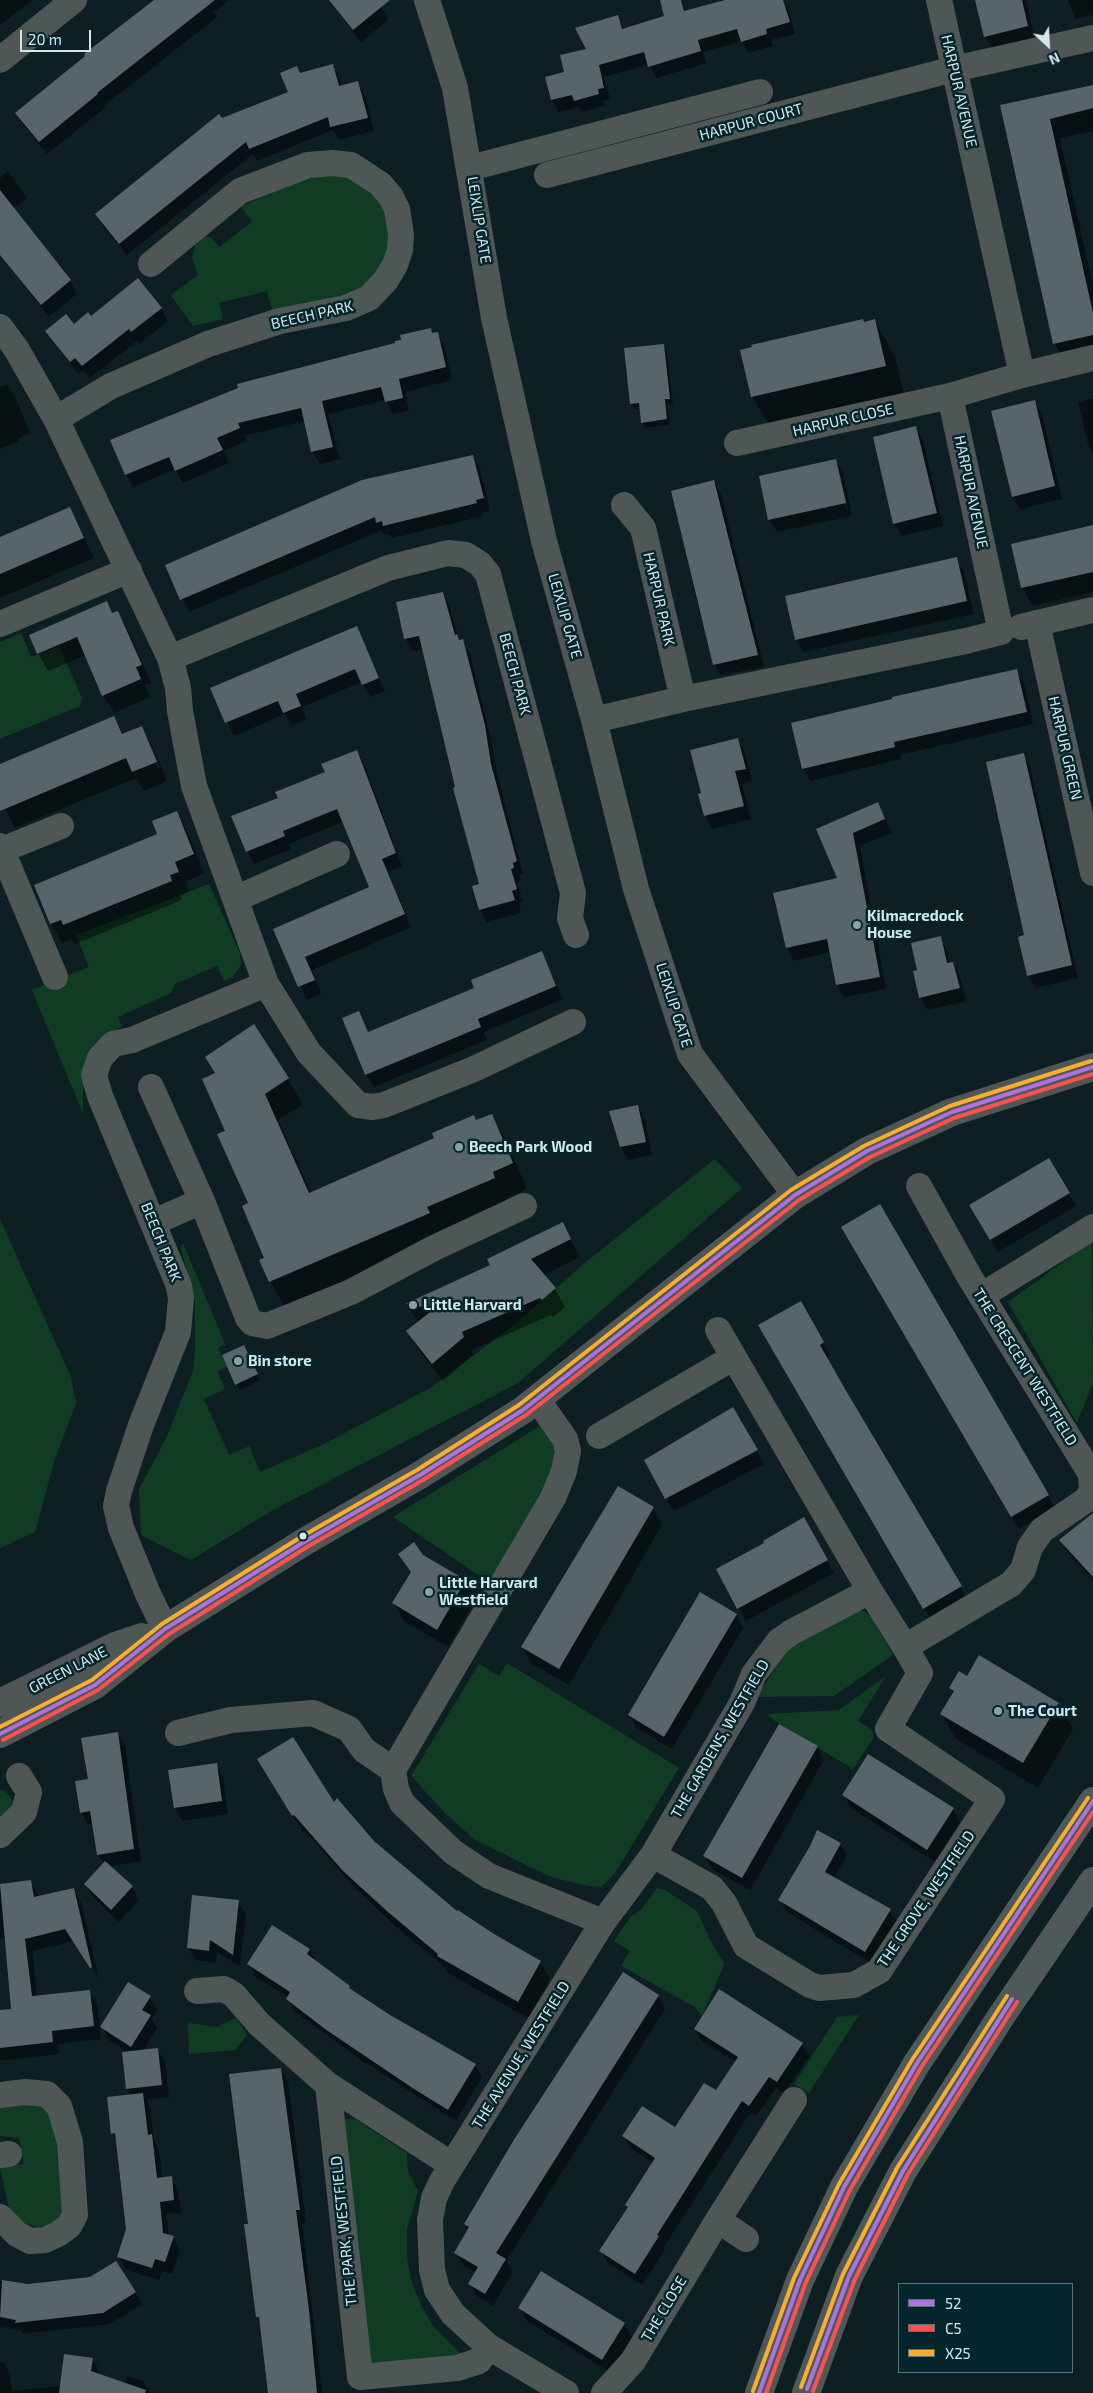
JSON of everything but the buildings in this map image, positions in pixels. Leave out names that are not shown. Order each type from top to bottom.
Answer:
[{"type":"main road","points":[[759,2393],[800,2280],[844,2187],[917,2063],[1093,1801]]},
{"type":"main road","points":[[806,2393],[849,2276],[902,2171],[1002,2015],[1093,1882]]},
{"type":"street","points":[[0,60],[74,0]]},
{"type":"street","name":"LEIXLIP GATE","points":[[427,0],[455,88],[494,318],[539,522],[594,720],[636,889],[690,1054],[795,1195]]},
{"type":"street","name":"HARPUR AVENUE","points":[[939,0],[1022,376]]},
{"type":"street","name":"HARPUR COURT","points":[[547,175],[954,69],[1093,38]]},
{"type":"street","points":[[470,168],[760,92]]},
{"type":"street","name":"BEECH PARK","points":[[56,419],[111,386],[208,344],[280,321],[346,308],[369,298],[386,280],[400,250],[401,236],[397,209],[391,197],[380,184],[351,165],[332,163],[308,165],[267,179],[240,191],[151,264]]},
{"type":"street","points":[[0,327],[17,350],[56,419],[170,658],[178,688],[180,711],[192,779],[266,984],[308,1053],[358,1105],[373,1107],[384,1105],[474,1069],[573,1022]]},
{"type":"street","points":[[950,396],[1093,358]]},
{"type":"street","name":"HARPUR AVENUE","points":[[950,396],[1001,632]]},
{"type":"street","name":"HARPUR CLOSE","points":[[737,443],[950,396]]},
{"type":"street","name":"HARPUR PARK","points":[[624,505],[643,528],[682,699]]},
{"type":"street","name":"BEECH PARK","points":[[170,658],[395,566],[448,553],[466,555],[480,564],[488,574],[573,893],[570,918],[576,935]]},
{"type":"street","points":[[0,624],[129,570]]},
{"type":"street","points":[[594,720],[682,699],[966,641],[1093,610]]},
{"type":"street","name":"HARPUR GREEN","points":[[1037,623],[1093,873]]},
{"type":"street","points":[[55,977],[1,848],[61,826]]},
{"type":"street","points":[[235,899],[337,854]]},
{"type":"street","name":"BEECH PARK","points":[[165,1629],[148,1594],[121,1528],[116,1506],[118,1491],[141,1425],[178,1332],[181,1298],[179,1286],[154,1222],[94,1080],[100,1058],[113,1044],[132,1040],[266,984]]},
{"type":"street","name":"GREEN LANE","points":[[0,1734],[95,1684],[165,1629],[304,1542],[420,1475],[537,1399],[795,1195],[867,1151],[952,1112],[1093,1067]]},
{"type":"street","points":[[151,1086],[202,1201],[248,1318],[252,1323],[266,1326],[351,1292],[434,1248],[524,1206]]},
{"type":"street","name":"THE CRESCENT WESTFIELD","points":[[905,1647],[1011,1584],[1023,1570],[1030,1547],[1042,1530],[1086,1500],[1092,1491],[1091,1474],[981,1296],[919,1186]]},
{"type":"street","points":[[154,1222],[202,1201]]},
{"type":"street","points":[[981,1296],[1093,1228]]},
{"type":"street","points":[[718,1330],[870,1591],[905,1647]]},
{"type":"street","points":[[600,1436],[734,1357]]},
{"type":"street","points":[[537,1399],[564,1439],[568,1451],[564,1471],[553,1498],[393,1770],[396,1789],[402,1803],[453,1852],[490,1876],[603,1922]]},
{"type":"street","name":"THE GARDENS, WESTFIELD","points":[[603,1922],[653,1855],[742,1703],[754,1674],[779,1641],[792,1632],[870,1591]]},
{"type":"street","name":"GREEN LANE","points":[[0,1703],[115,1646],[165,1629]]},
{"type":"street","name":"THE GROVE, WESTFIELD","points":[[653,1855],[712,1888],[724,1903],[746,1946],[810,1985],[819,1988],[854,1985],[879,1971],[992,1799],[888,1729],[920,1673],[905,1647]]},
{"type":"street","points":[[178,1734],[231,1720],[313,1713],[349,1730],[364,1750],[393,1770]]},
{"type":"street","points":[[0,1835],[24,1812],[29,1792],[19,1776]]},
{"type":"street","name":"THE AVENUE, WESTFIELD","points":[[566,2393],[490,2347],[453,2314],[437,2290],[432,2270],[430,2220],[434,2198],[452,2165],[603,1922]]},
{"type":"street","points":[[196,1991],[224,1989],[234,1994],[258,2024],[328,2085],[452,2165]]},
{"type":"street","name":"THE PARK, WESTFIELD","points":[[328,2085],[360,2385],[457,2368],[479,2361],[490,2347]]},
{"type":"street","points":[[0,2095],[24,2092],[47,2094],[59,2106],[70,2142],[75,2215],[69,2226],[45,2240],[38,2241],[30,2241],[17,2234],[0,2217]]},
{"type":"street","name":"THE CLOSE","points":[[604,2393],[633,2361],[718,2220],[794,2100]]},
{"type":"street","points":[[718,2220],[746,2239]]},
{"type":"green space","points":[[313,173],[356,177],[387,213],[390,236],[384,263],[370,283],[346,296],[272,310],[267,291],[219,303],[223,319],[193,326],[171,295],[198,275],[192,258],[195,245],[205,236],[212,238],[219,247],[252,222],[241,207]]},
{"type":"green space","points":[[21,633],[31,657],[59,646],[82,698],[80,706],[0,739],[0,642]]},
{"type":"green space","points":[[209,884],[240,953],[241,965],[233,977],[224,981],[217,966],[175,984],[171,993],[118,1017],[122,1027],[109,1033],[83,1078],[83,1114],[32,990],[89,967],[76,935]]},
{"type":"green space","points":[[715,1159],[742,1188],[518,1383],[273,1510],[191,1560],[141,1535],[139,1489],[166,1438],[193,1371],[195,1302],[181,1248],[183,1243],[225,1344],[218,1348],[227,1367],[217,1371],[225,1389],[204,1399],[229,1455],[249,1446],[260,1472],[324,1444],[430,1388],[515,1324],[586,1262]]},
{"type":"green space","points":[[0,1219],[71,1377],[76,1403],[54,1462],[35,1532],[0,1548]]},
{"type":"green space","points":[[1092,1241],[1093,1383],[1077,1423],[1008,1302]]},
{"type":"green space","points":[[551,1419],[565,1439],[499,1589],[393,1517]]},
{"type":"green space","points":[[855,1611],[864,1611],[871,1617],[893,1655],[834,1696],[757,1697],[787,1650]]},
{"type":"green space","points":[[507,1663],[679,1768],[615,1873],[601,1887],[588,1886],[551,1877],[475,1840],[445,1813],[411,1776],[479,1664],[499,1676]]},
{"type":"green space","points":[[886,1676],[858,1721],[872,1730],[874,1737],[853,1769],[779,1724],[766,1714],[839,1710]]},
{"type":"green space","points":[[0,1790],[5,1791],[13,1801],[6,1819],[0,1822]]},
{"type":"green space","points":[[657,1888],[665,1890],[697,1911],[724,1965],[702,2016],[695,2007],[621,1966],[630,1951],[614,1941],[631,1916],[641,1910]]},
{"type":"green space","points":[[859,2015],[809,2093],[794,2084],[837,2017]]},
{"type":"green space","points":[[236,2018],[247,2035],[235,2050],[189,2054],[188,2023],[217,2027]]},
{"type":"green space","points":[[33,2104],[44,2107],[56,2120],[64,2214],[52,2225],[36,2227],[22,2222],[9,2209],[0,2167],[24,2164],[19,2138],[0,2136],[0,2108]]},
{"type":"green space","points":[[345,2119],[355,2119],[407,2153],[408,2171],[418,2191],[407,2229],[407,2256],[411,2280],[422,2307],[433,2326],[461,2354],[378,2365],[369,2361],[341,2129]]},
{"type":"transit line","name":"X25","points":[[0,1727],[92,1680],[162,1624],[301,1537],[417,1470],[519,1405],[791,1190],[864,1146],[950,1106],[1091,1061]]},
{"type":"transit line","name":"52","points":[[0,1734],[95,1685],[165,1629],[304,1542],[420,1475],[523,1410],[795,1195],[867,1151],[952,1112],[1093,1067]]},
{"type":"transit line","name":"C5","points":[[3,1740],[98,1690],[169,1634],[307,1547],[423,1480],[526,1415],[799,1200],[870,1157],[954,1118],[1093,1074]]},
{"type":"transit line","name":"X25","points":[[753,2391],[794,2278],[839,2184],[912,2060],[1088,1798]]},
{"type":"transit line","name":"52","points":[[759,2393],[800,2280],[844,2187],[917,2063],[1093,1801]]},
{"type":"transit line","name":"C5","points":[[766,2393],[806,2282],[850,2190],[922,2066],[1093,1812]]},
{"type":"transit line","name":"X25","points":[[801,2387],[843,2274],[897,2168],[1007,1996]]},
{"type":"transit line","name":"52","points":[[807,2389],[849,2276],[903,2171],[1012,1999]]},
{"type":"transit line","name":"C5","points":[[813,2391],[855,2279],[908,2174],[1017,2002]]},
{"type":"place","name":"Kilmacredock House","points":[[857,925]]},
{"type":"place","name":"Beech Park Wood","points":[[459,1147]]},
{"type":"place","name":"Little Harvard","points":[[413,1305]]},
{"type":"place","name":"Bin store","points":[[238,1361]]},
{"type":"place","name":"Little Harvard Westfield","points":[[429,1592]]},
{"type":"place","name":"The Court","points":[[998,1711]]}]
